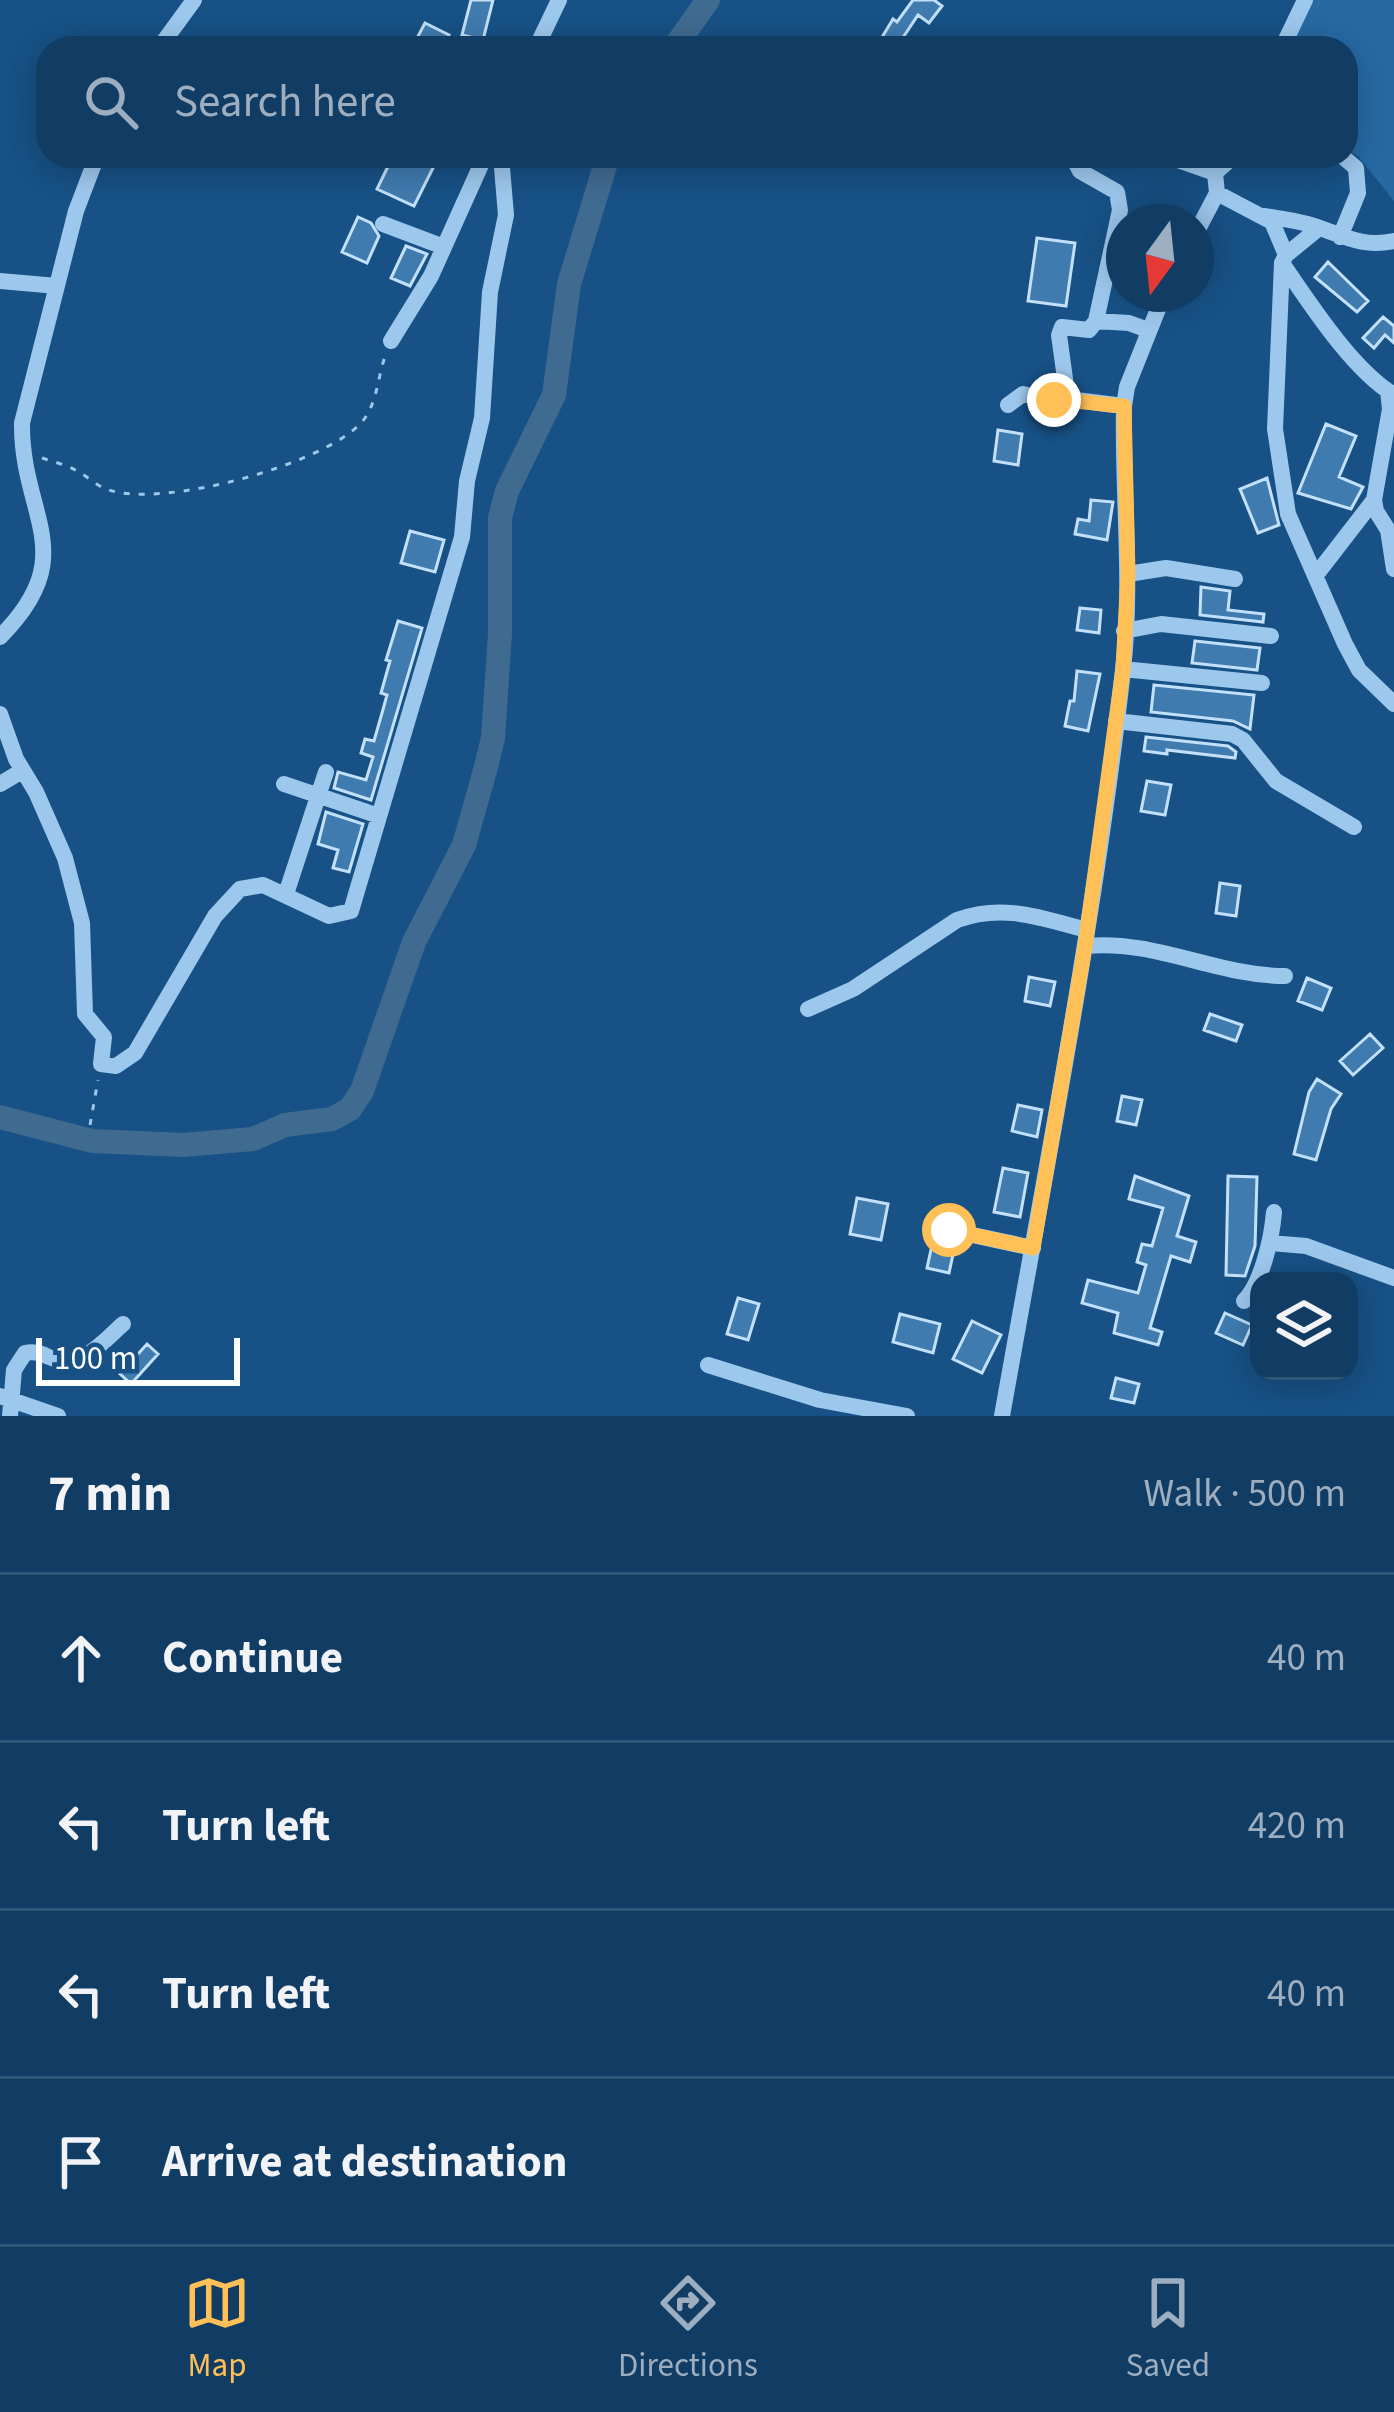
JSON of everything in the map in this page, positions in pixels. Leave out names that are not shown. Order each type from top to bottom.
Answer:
[{"type":"street","points":[[168,36],[194,0]]},
{"type":"street","points":[[542,36],[559,0]]},
{"type":"street","points":[[1288,36],[1305,0]]},
{"type":"street","points":[[0,637],[32,598],[45,558],[21,452],[28,387],[92,168]]},
{"type":"street","points":[[391,341],[431,276],[481,168]]},
{"type":"street","points":[[0,714],[74,890],[82,923],[85,1014],[104,1037],[101,1064],[116,1066],[129,1060],[215,916],[240,889],[263,885],[329,916],[351,911],[462,537],[467,481],[482,418],[490,292],[506,215],[490,168]]},
{"type":"street","points":[[1072,397],[1066,386],[1059,335],[1062,327],[1089,330],[1096,321],[1120,200],[1109,186],[1077,168]]},
{"type":"street","points":[[1201,168],[1215,173]]},
{"type":"street","points":[[1215,173],[1221,168]]},
{"type":"street","points":[[1340,237],[1358,194],[1356,168]]},
{"type":"street","points":[[1210,204],[1216,193],[1215,173]]},
{"type":"street","points":[[1216,193],[1264,215],[1340,237],[1373,245],[1394,241]]},
{"type":"street","points":[[1264,215],[1272,222],[1284,258],[1328,325],[1391,393],[1374,500],[1388,530],[1394,569]]},
{"type":"street","points":[[383,224],[444,248]]},
{"type":"street","points":[[1319,228],[1284,258],[1275,429],[1278,460],[1288,514],[1359,670],[1394,704]]},
{"type":"street","points":[[0,281],[57,286]]},
{"type":"street","points":[[1002,1416],[1086,938],[1123,669],[1128,574],[1124,406],[1156,312]]},
{"type":"street","points":[[1096,321],[1130,323],[1148,330]]},
{"type":"street","points":[[1008,405],[1023,394],[1124,406]]},
{"type":"street","points":[[1316,575],[1374,500]]},
{"type":"street","points":[[1128,574],[1166,568],[1235,579]]},
{"type":"street","points":[[1124,631],[1161,624],[1271,636]]},
{"type":"street","points":[[1123,669],[1262,683]]},
{"type":"street","points":[[1116,721],[1232,734],[1244,740],[1276,781],[1354,827]]},
{"type":"street","points":[[0,784],[22,771]]},
{"type":"street","points":[[286,894],[326,772]]},
{"type":"street","points":[[284,784],[380,816]]},
{"type":"street","points":[[808,1009],[854,989],[957,920],[1005,910],[1086,938],[1239,974],[1285,976]]},
{"type":"street","points":[[1244,1301],[1256,1287],[1274,1212]]},
{"type":"street","points":[[949,1230],[1033,1248]]},
{"type":"street","points":[[1270,1244],[1306,1246],[1394,1278]]},
{"type":"street","points":[[58,1416],[8,1405],[14,1370],[25,1353],[34,1351],[66,1361],[88,1354],[124,1324]]},
{"type":"street","points":[[708,1365],[820,1400],[907,1416]]},
{"type":"path","points":[[21,452],[72,468],[109,490],[170,490],[260,474],[312,457],[347,437],[365,419],[391,341]]},
{"type":"path","points":[[90,1125],[101,1064]]},
{"type":"shaded area","points":[[1310,0],[1394,0],[1394,201],[1358,156],[1358,36],[1295,36]]},
{"type":"building","points":[[471,0],[493,0],[484,36],[462,35]]},
{"type":"building","points":[[913,0],[934,0],[942,6],[929,23],[918,15],[904,36],[883,36],[893,19],[897,22]]},
{"type":"building","points":[[425,23],[449,35],[449,36],[418,36]]},
{"type":"building","points":[[387,168],[433,168],[414,206],[377,189]]},
{"type":"building","points":[[358,217],[371,223],[379,236],[367,263],[342,252]]},
{"type":"building","points":[[1037,238],[1075,243],[1066,306],[1028,301]]},
{"type":"building","points":[[406,246],[427,254],[410,286],[391,278]]},
{"type":"building","points":[[1328,262],[1368,301],[1357,312],[1315,277]]},
{"type":"building","points":[[1383,317],[1394,326],[1394,343],[1385,335],[1374,348],[1363,338]]},
{"type":"building","points":[[1326,424],[1356,436],[1339,477],[1363,487],[1351,509],[1298,493]]},
{"type":"building","points":[[998,430],[1022,434],[1018,465],[994,461]]},
{"type":"building","points":[[1267,478],[1279,525],[1258,533],[1240,489]]},
{"type":"building","points":[[1091,500],[1113,502],[1107,540],[1075,534],[1078,519],[1089,521]]},
{"type":"building","points":[[410,531],[444,540],[435,572],[401,563]]},
{"type":"building","points":[[1201,587],[1230,591],[1228,610],[1264,614],[1263,622],[1200,615]]},
{"type":"building","points":[[1080,608],[1101,610],[1099,633],[1077,630]]},
{"type":"building","points":[[398,621],[422,628],[371,800],[334,788],[338,772],[366,780],[373,757],[361,753],[365,739],[374,741],[382,713],[387,695],[381,693],[390,661],[386,660]]},
{"type":"building","points":[[1195,641],[1260,648],[1257,670],[1192,663]]},
{"type":"building","points":[[1077,671],[1100,674],[1088,731],[1065,726]]},
{"type":"building","points":[[1154,685],[1254,695],[1250,729],[1233,721],[1151,712]]},
{"type":"building","points":[[1146,737],[1228,746],[1236,752],[1235,758],[1144,751]]},
{"type":"building","points":[[1147,781],[1171,785],[1165,815],[1141,811]]},
{"type":"building","points":[[326,812],[363,824],[349,872],[333,868],[338,850],[318,844]]},
{"type":"building","points":[[1220,883],[1240,886],[1236,916],[1216,913]]},
{"type":"building","points":[[1029,977],[1055,982],[1050,1006],[1025,1001]]},
{"type":"building","points":[[1307,978],[1331,988],[1322,1010],[1298,1001]]},
{"type":"building","points":[[1210,1014],[1242,1025],[1236,1041],[1204,1030]]},
{"type":"building","points":[[1370,1034],[1383,1048],[1353,1075],[1340,1061]]},
{"type":"building","points":[[1317,1079],[1341,1094],[1331,1109],[1316,1160],[1294,1154],[1309,1092]]},
{"type":"building","points":[[1122,1096],[1142,1100],[1136,1125],[1117,1121]]},
{"type":"building","points":[[1018,1105],[1042,1110],[1037,1137],[1012,1131]]},
{"type":"building","points":[[1003,1168],[1028,1173],[1020,1217],[994,1212]]},
{"type":"building","points":[[1135,1176],[1189,1196],[1177,1236],[1196,1242],[1190,1262],[1171,1256],[1150,1328],[1162,1332],[1158,1345],[1114,1333],[1118,1313],[1082,1303],[1088,1280],[1138,1293],[1146,1265],[1137,1262],[1142,1244],[1152,1246],[1163,1208],[1129,1199]]},
{"type":"building","points":[[1228,1176],[1257,1177],[1255,1246],[1245,1276],[1226,1275]]},
{"type":"building","points":[[857,1198],[888,1204],[881,1240],[850,1234]]},
{"type":"building","points":[[932,1245],[954,1250],[949,1273],[927,1268]]},
{"type":"building","points":[[738,1298],[759,1304],[748,1340],[727,1334]]},
{"type":"building","points":[[1225,1313],[1250,1324],[1243,1345],[1216,1333]]},
{"type":"building","points":[[900,1314],[940,1324],[933,1353],[893,1342]]},
{"type":"building","points":[[972,1321],[1001,1335],[982,1373],[953,1359]]},
{"type":"building","points":[[147,1344],[158,1354],[131,1384],[120,1374]]},
{"type":"building","points":[[1116,1378],[1139,1384],[1134,1403],[1111,1398]]},
{"type":"waterway","points":[[682,36],[708,0]]},
{"type":"waterway","points":[[0,1117],[92,1141],[183,1145],[253,1139],[285,1125],[332,1119],[350,1109],[362,1091],[414,942],[464,845],[486,767],[493,738],[500,634],[500,518],[507,491],[554,395],[569,284],[604,168]]},
{"type":"route","points":[[949,1230],[1033,1248],[1085,946],[1123,669],[1128,574],[1124,406],[1094,405],[1072,397],[1054,400]]}]
